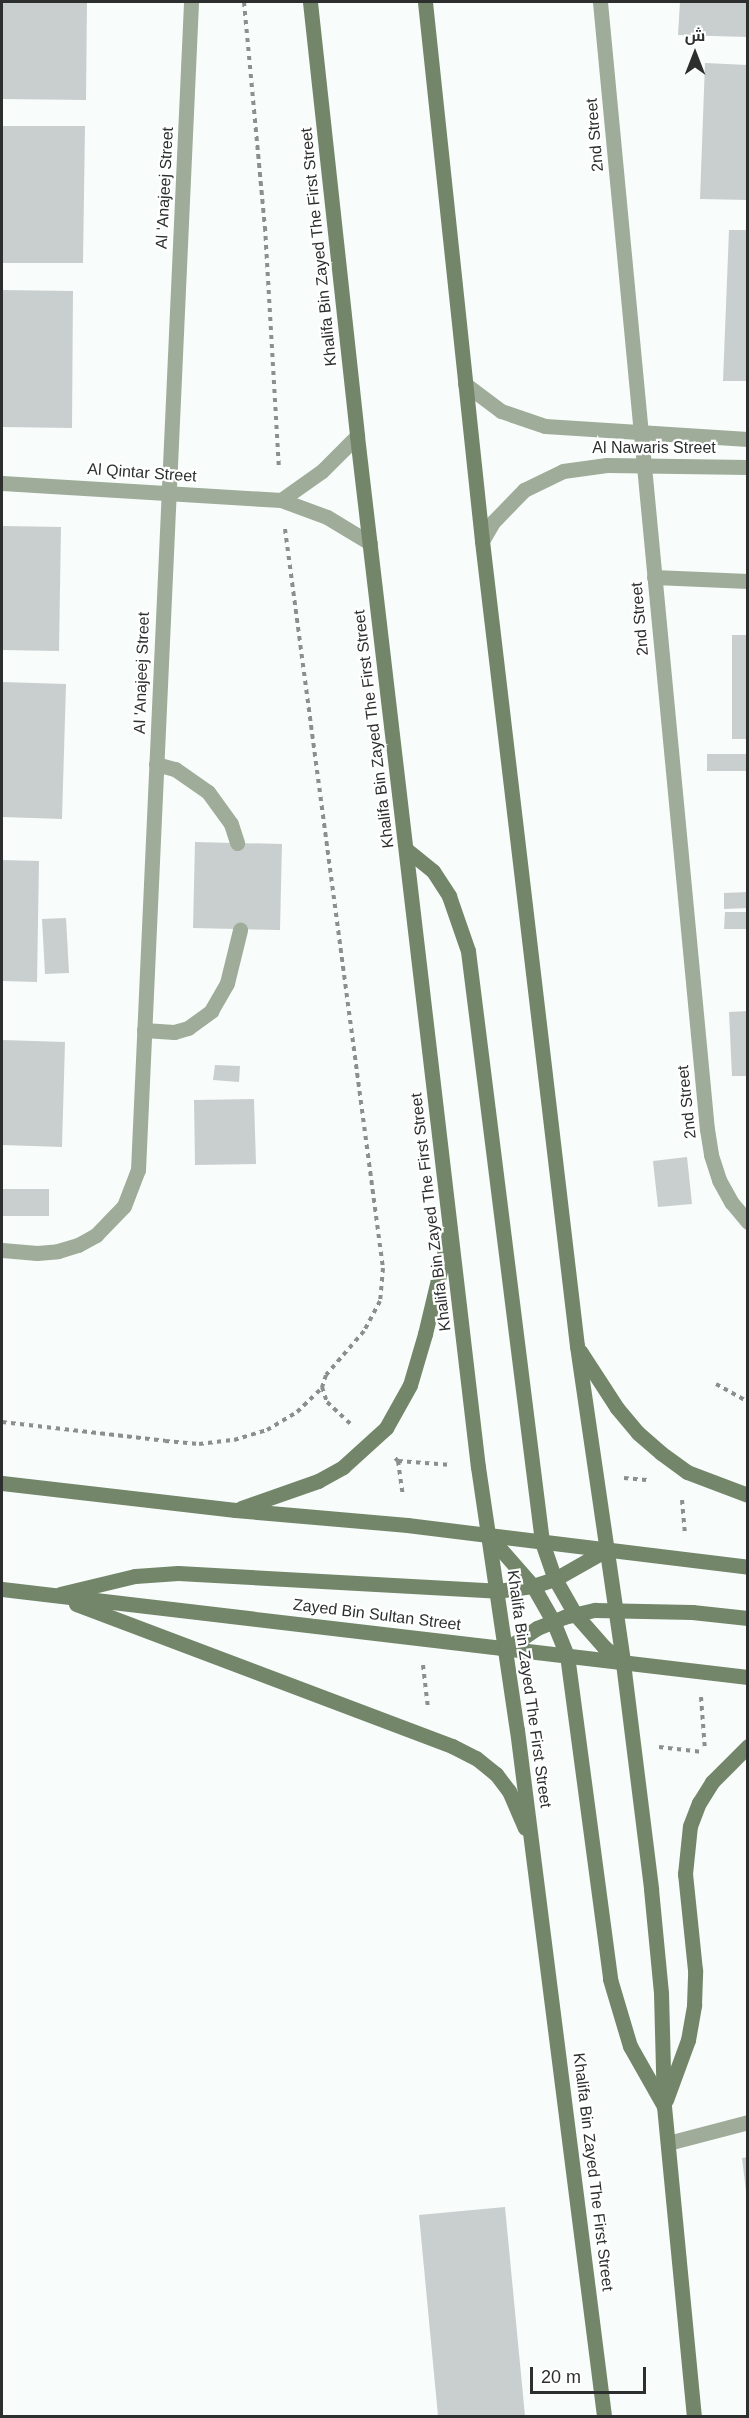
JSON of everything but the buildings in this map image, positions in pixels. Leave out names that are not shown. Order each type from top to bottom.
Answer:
[{"type":"main road","name":"Khalifa Bin Zayed The First Street","points":[[310,2],[357,436],[451,1221],[478,1467],[506,1648],[604,2416]]},
{"type":"main road","points":[[424,2],[482,541],[577,1346],[623,1663],[651,1889],[661,1993],[664,2106],[694,2416]]},
{"type":"main road","points":[[407,850],[433,872],[449,896],[468,951],[543,1542],[555,1579],[575,1614],[604,1647],[623,1663]]},
{"type":"main road","points":[[235,1510],[318,1481],[343,1467],[373,1442],[400,1407],[410,1385],[425,1334],[451,1221]]},
{"type":"main road","points":[[577,1346],[617,1408],[646,1440],[687,1472],[747,1495]]},
{"type":"main road","points":[[2,1483],[235,1510],[407,1525],[747,1567]]},
{"type":"main road","points":[[489,1536],[533,1586],[553,1621],[567,1655],[610,1979],[630,2046],[664,2106]]},
{"type":"main road","points":[[54,1596],[135,1576],[178,1573],[497,1591],[533,1586],[555,1579],[606,1550]]},
{"type":"main road","name":"Zayed Bin Sultan Street","points":[[2,1589],[747,1677]]},
{"type":"main road","points":[[54,1596],[424,1735],[476,1758],[496,1774],[508,1791],[532,1848]]},
{"type":"main road","points":[[506,1648],[537,1628],[553,1621],[575,1614],[615,1609],[692,1612],[747,1618]]},
{"type":"main road","points":[[664,2106],[684,2051],[694,2006],[695,1970],[685,1874],[690,1826],[699,1803],[712,1782],[747,1746]]},
{"type":"street","name":"Al 'Anajeej Street","points":[[2,1250],[37,1253],[78,1245],[112,1221],[124,1206],[138,1170],[191,2]]},
{"type":"street","name":"2nd Street","points":[[600,2],[711,1155],[723,1188],[747,1222]]},
{"type":"street","name":"Al Nawaris Street","points":[[465,384],[501,411],[545,426],[747,439]]},
{"type":"street","points":[[281,500],[322,471],[357,436]]},
{"type":"street","name":"Al Nawaris Street","points":[[482,541],[507,505],[524,490],[543,479],[585,466],[747,467]]},
{"type":"street","name":"Al Qintar Street","points":[[2,483],[281,500],[327,517],[370,543]]},
{"type":"street","points":[[654,576],[747,581]]},
{"type":"street","points":[[156,764],[175,769],[208,792],[231,824],[237,843]]},
{"type":"street","points":[[144,1030],[174,1032],[188,1028],[211,1011],[227,983],[240,930]]},
{"type":"street","points":[[668,2143],[747,2122]]},
{"type":"path","points":[[2,1422],[199,1444],[234,1440],[267,1430],[287,1418],[322,1387],[326,1375],[364,1331],[380,1301],[383,1268],[281,500],[265,227],[244,2]]},
{"type":"path","points":[[716,1384],[747,1402]]},
{"type":"path","points":[[322,1387],[327,1402],[336,1412],[398,1461],[407,1525]]},
{"type":"path","points":[[420,1638],[429,1719],[424,1735]]}]
